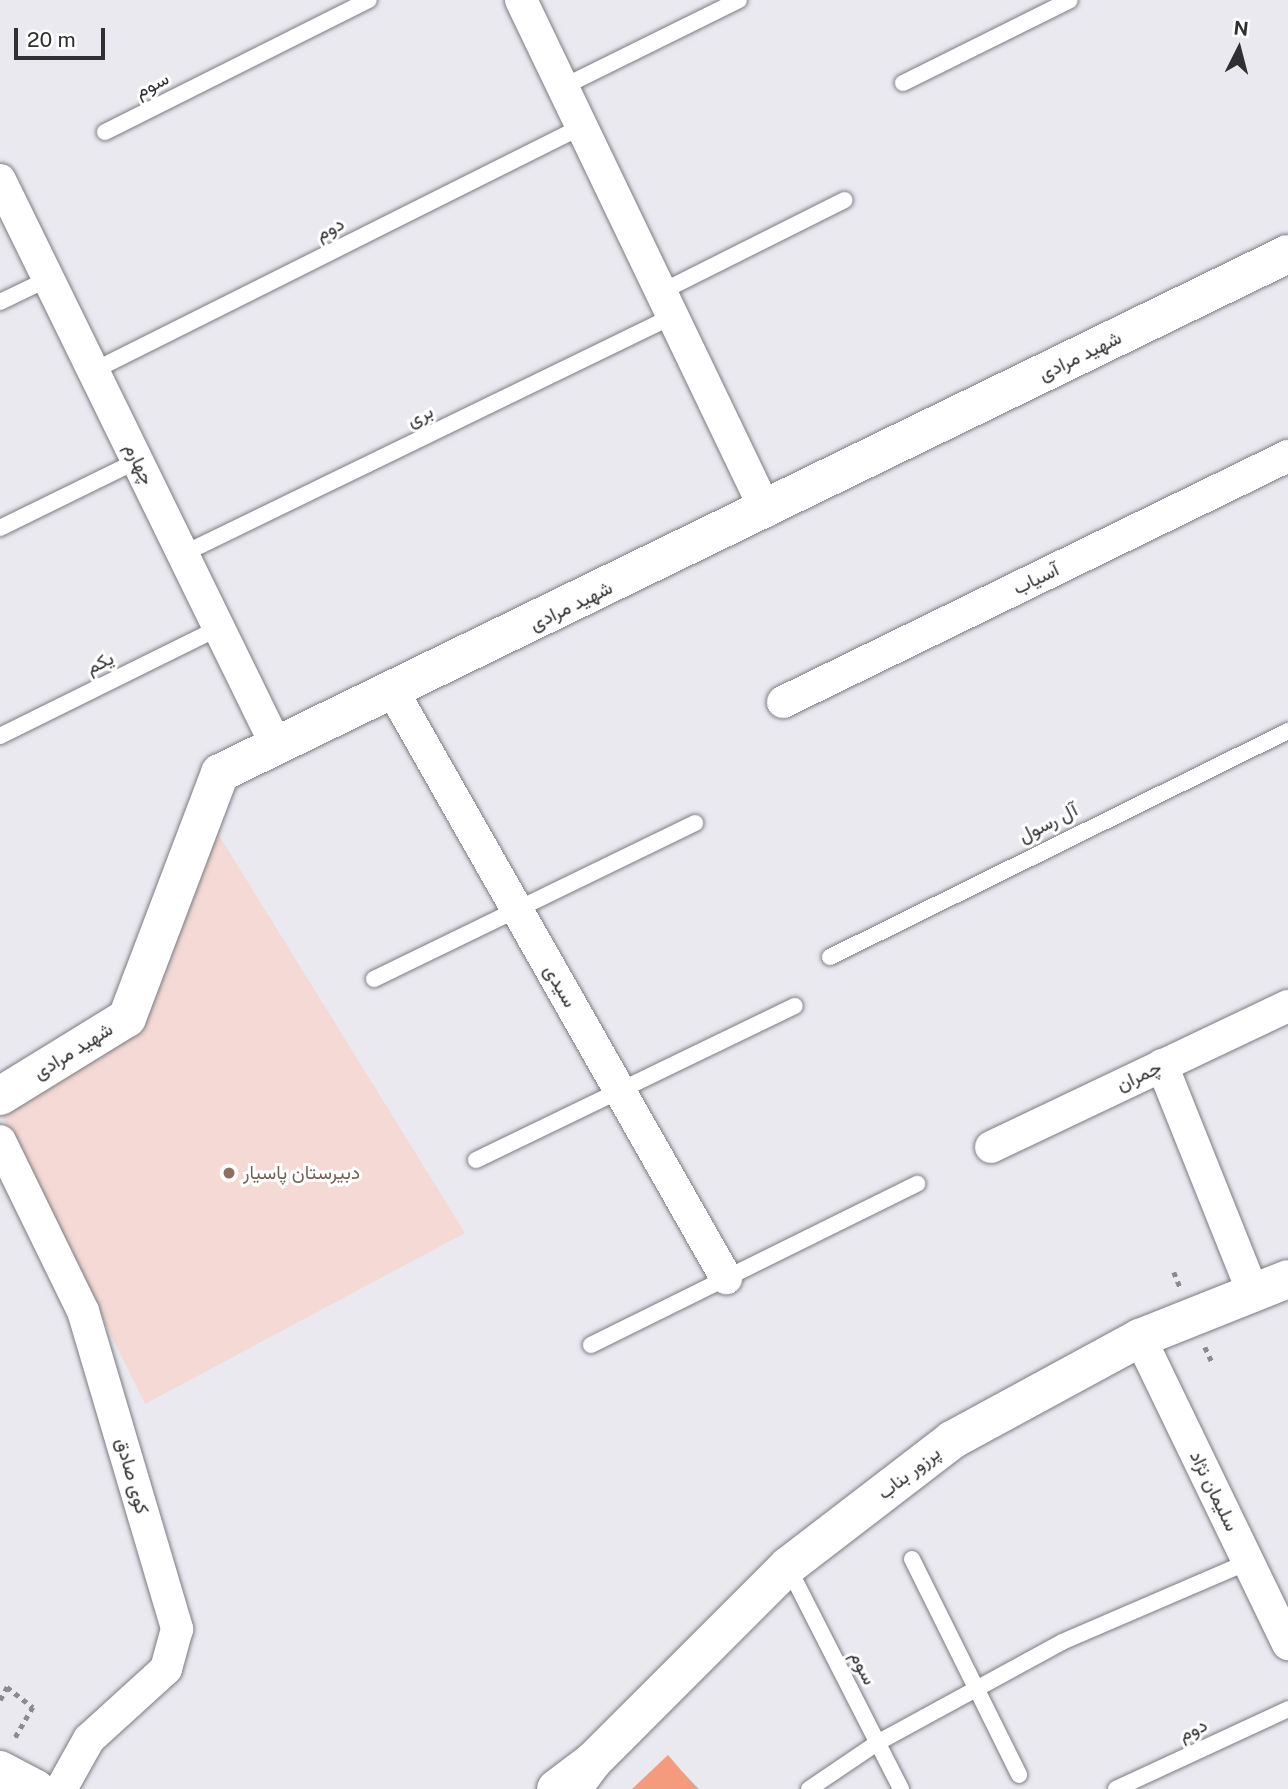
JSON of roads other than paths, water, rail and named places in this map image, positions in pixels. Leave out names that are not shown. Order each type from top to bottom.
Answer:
[{"type":"main road","name":"شهید مرادی","points":[[0,1096],[127,1018],[220,773],[394,694],[1288,254]]},
{"type":"main road","name":"پرزور بناب","points":[[556,1789],[583,1775],[788,1566],[952,1440],[1140,1338],[1271,1286]]},
{"type":"main road","points":[[3,1761],[36,1789]]},
{"type":"street","points":[[521,0],[585,125],[766,510]]},
{"type":"street","name":"چهارم","points":[[0,180],[277,747]]},
{"type":"street","name":"آسیاب","points":[[783,702],[1288,456]]},
{"type":"street","name":"سیدی","points":[[394,694],[726,1278]]},
{"type":"street","name":"چمران","points":[[991,1147],[1288,1006]]},
{"type":"street","points":[[1162,1065],[1271,1286]]},
{"type":"street","name":"کوی صادق","points":[[0,1140],[83,1311],[177,1629],[166,1669],[89,1739],[61,1789]]},
{"type":"street","name":"سلیمان نژاد","points":[[1140,1338],[1288,1644]]},
{"type":"lane","name":"سوم","points":[[105,132],[369,0]]},
{"type":"lane","points":[[565,86],[739,0]]},
{"type":"lane","points":[[903,83],[1070,0]]},
{"type":"lane","name":"دوم","points":[[93,371],[585,125]]},
{"type":"lane","name":"بری","points":[[183,554],[669,303],[845,200]]},
{"type":"lane","points":[[0,302],[48,279]]},
{"type":"lane","points":[[0,528],[138,461]]},
{"type":"lane","name":"یکم","points":[[0,736],[219,628]]},
{"type":"lane","name":"آل رسول","points":[[830,957],[1288,732]]},
{"type":"lane","points":[[374,979],[695,823]]},
{"type":"lane","points":[[476,1160],[618,1088],[796,1006]]},
{"type":"lane","points":[[591,1345],[917,1184]]},
{"type":"lane","points":[[912,1559],[1019,1775]]},
{"type":"lane","points":[[809,1789],[877,1743],[1062,1642],[1248,1562]]},
{"type":"lane","name":"سوم","points":[[788,1566],[901,1789]]},
{"type":"lane","name":"دوم","points":[[1116,1789],[1288,1709]]},
{"type":"place","name":"دبیرستان پاسیار","points":[[229,1173]]}]
